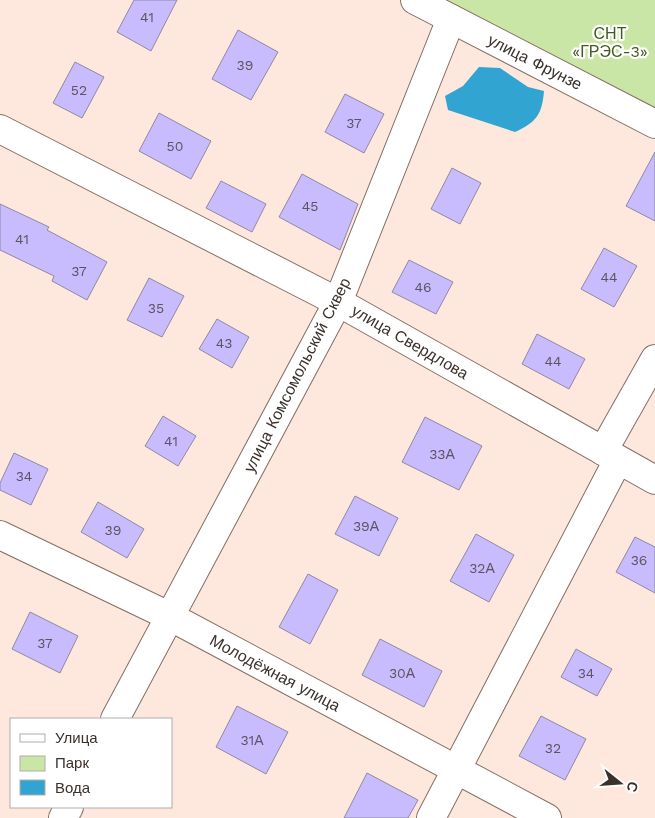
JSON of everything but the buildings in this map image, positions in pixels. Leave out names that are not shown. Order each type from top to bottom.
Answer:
[{"type":"street","name":"улица Фрунзе","points":[[431,6],[655,124]]},
{"type":"street","name":"улица Комсомольский Сквер","points":[[116,718],[338,302],[431,6]]},
{"type":"street","name":"улица Свердлова","points":[[0,129],[338,302],[655,480]]},
{"type":"street","points":[[431,818],[610,456],[655,359]]},
{"type":"street","name":"Молодёжная улица","points":[[0,535],[169,616],[547,818]]},
{"type":"green space","name":"СНТ «ГРЭС-3»","points":[[437,0],[655,0],[655,113]]},
{"type":"water","points":[[479,67],[500,68],[528,87],[544,91],[540,111],[529,125],[515,132],[448,110],[445,96],[463,86]]}]
